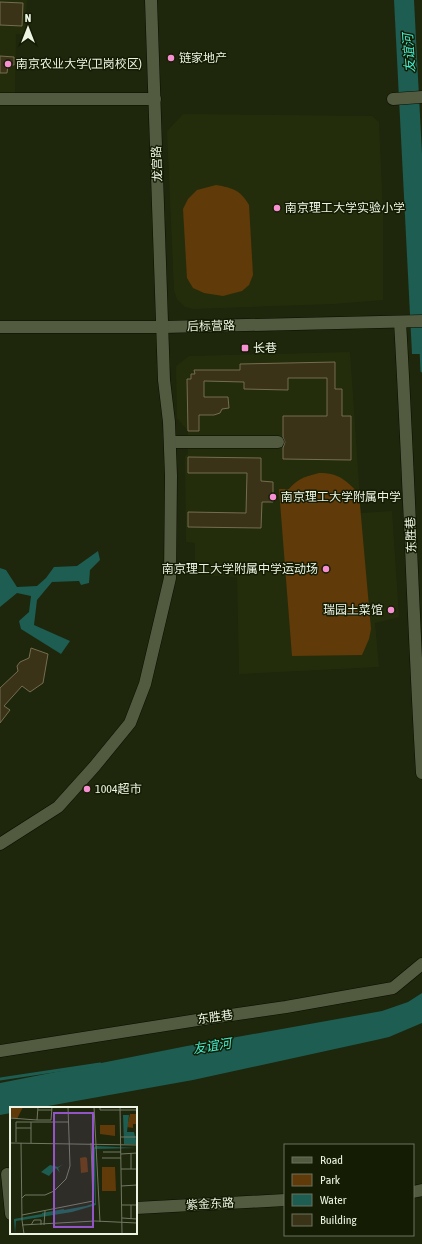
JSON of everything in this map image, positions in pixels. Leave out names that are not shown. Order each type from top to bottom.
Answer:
[{"type":"street","name":"龙宫路","points":[[0,844],[58,807],[94,767],[130,723],[145,684],[170,578],[170,442],[164,380],[151,0]]},
{"type":"street","points":[[393,99],[421,97]]},
{"type":"street","points":[[0,99],[155,99]]},
{"type":"street","name":"东胜巷","points":[[400,322],[419,669],[422,773]]},
{"type":"street","name":"后标营路","points":[[0,327],[163,327],[422,322]]},
{"type":"street","points":[[170,442],[278,442]]},
{"type":"street","name":"东胜巷","points":[[0,1051],[286,1007],[393,988],[422,964]]},
{"type":"street","points":[[7,1174],[10,1205]]},
{"type":"street","name":"紫金东路","points":[[137,1208],[284,1200]]},
{"type":"street","points":[[0,1216],[10,1215]]},
{"type":"shaded area","name":"南京农业大学(卫岗校区)","points":[[0,0],[27,0],[25,34],[16,34],[15,94],[0,94]]},
{"type":"shaded area","name":"南京理工大学实验小学","points":[[183,114],[372,116],[379,122],[383,213],[383,300],[334,304],[193,309],[185,307],[177,299],[174,290],[167,131]]},
{"type":"shaded area","name":"南京理工大学附属中学","points":[[350,352],[361,513],[392,511],[399,617],[375,623],[379,667],[239,674],[237,577],[195,575],[195,543],[186,542],[185,456],[188,454],[188,431],[177,418],[176,366],[189,356]]},
{"type":"green space","points":[[216,185],[236,190],[249,205],[253,275],[249,285],[242,291],[223,296],[204,293],[193,288],[187,278],[183,209],[188,199],[197,190]]},
{"type":"green space","name":"南京理工大学附属中学运动场","points":[[319,473],[332,474],[342,478],[359,494],[371,629],[369,639],[362,655],[292,656],[279,489],[289,489],[302,478]]},
{"type":"water","points":[[394,0],[414,0],[422,154],[422,354],[412,354]]},
{"type":"water","points":[[98,551],[100,560],[90,570],[89,583],[81,585],[79,581],[52,582],[37,600],[34,625],[70,641],[61,654],[21,629],[19,621],[29,612],[31,596],[17,593],[0,607],[0,568],[6,570],[17,587],[37,586],[46,578],[54,567],[77,566]]},
{"type":"water","points":[[422,993],[422,1023],[389,1037],[193,1080],[43,1107],[10,1107],[10,1113],[0,1115],[0,1083],[187,1046],[382,1011],[408,1002]]},
{"type":"building","points":[[0,2],[23,3],[22,26],[0,25]]},
{"type":"building","points":[[0,56],[14,57],[14,65],[8,65],[7,73],[0,73]]},
{"type":"building","points":[[335,362],[335,389],[342,389],[342,416],[351,416],[351,460],[283,459],[283,448],[285,442],[283,437],[283,416],[327,416],[327,378],[288,378],[288,390],[244,389],[244,382],[204,381],[204,397],[228,397],[229,408],[222,409],[220,413],[214,415],[199,415],[199,431],[188,431],[187,379],[191,379],[191,374],[195,374],[194,370],[240,370],[240,364]]},
{"type":"building","points":[[188,457],[261,458],[261,481],[273,482],[273,502],[262,502],[261,528],[188,527],[188,512],[246,513],[247,473],[188,473]]},
{"type":"building","points":[[31,648],[48,654],[43,683],[30,692],[22,686],[4,706],[10,710],[0,723],[0,688],[18,671],[17,666],[20,662],[29,658]]},
{"type":"waterway","name":"友谊河","points":[[421,349],[422,371]]},
{"type":"waterway","name":"友谊河","points":[[0,1079],[100,1064]]},
{"type":"place","name":"链家地产","points":[[171,58]]},
{"type":"place","name":"南京农业大学(卫岗校区)","points":[[8,64]]},
{"type":"place","name":"南京理工大学实验小学","points":[[277,208]]},
{"type":"place","name":"长巷","points":[[245,348]]},
{"type":"place","name":"南京理工大学附属中学","points":[[273,497]]},
{"type":"place","name":"南京理工大学附属中学运动场","points":[[326,569]]},
{"type":"place","name":"瑞园土菜馆","points":[[391,610]]},
{"type":"place","name":"1004超市","points":[[87,789]]}]
